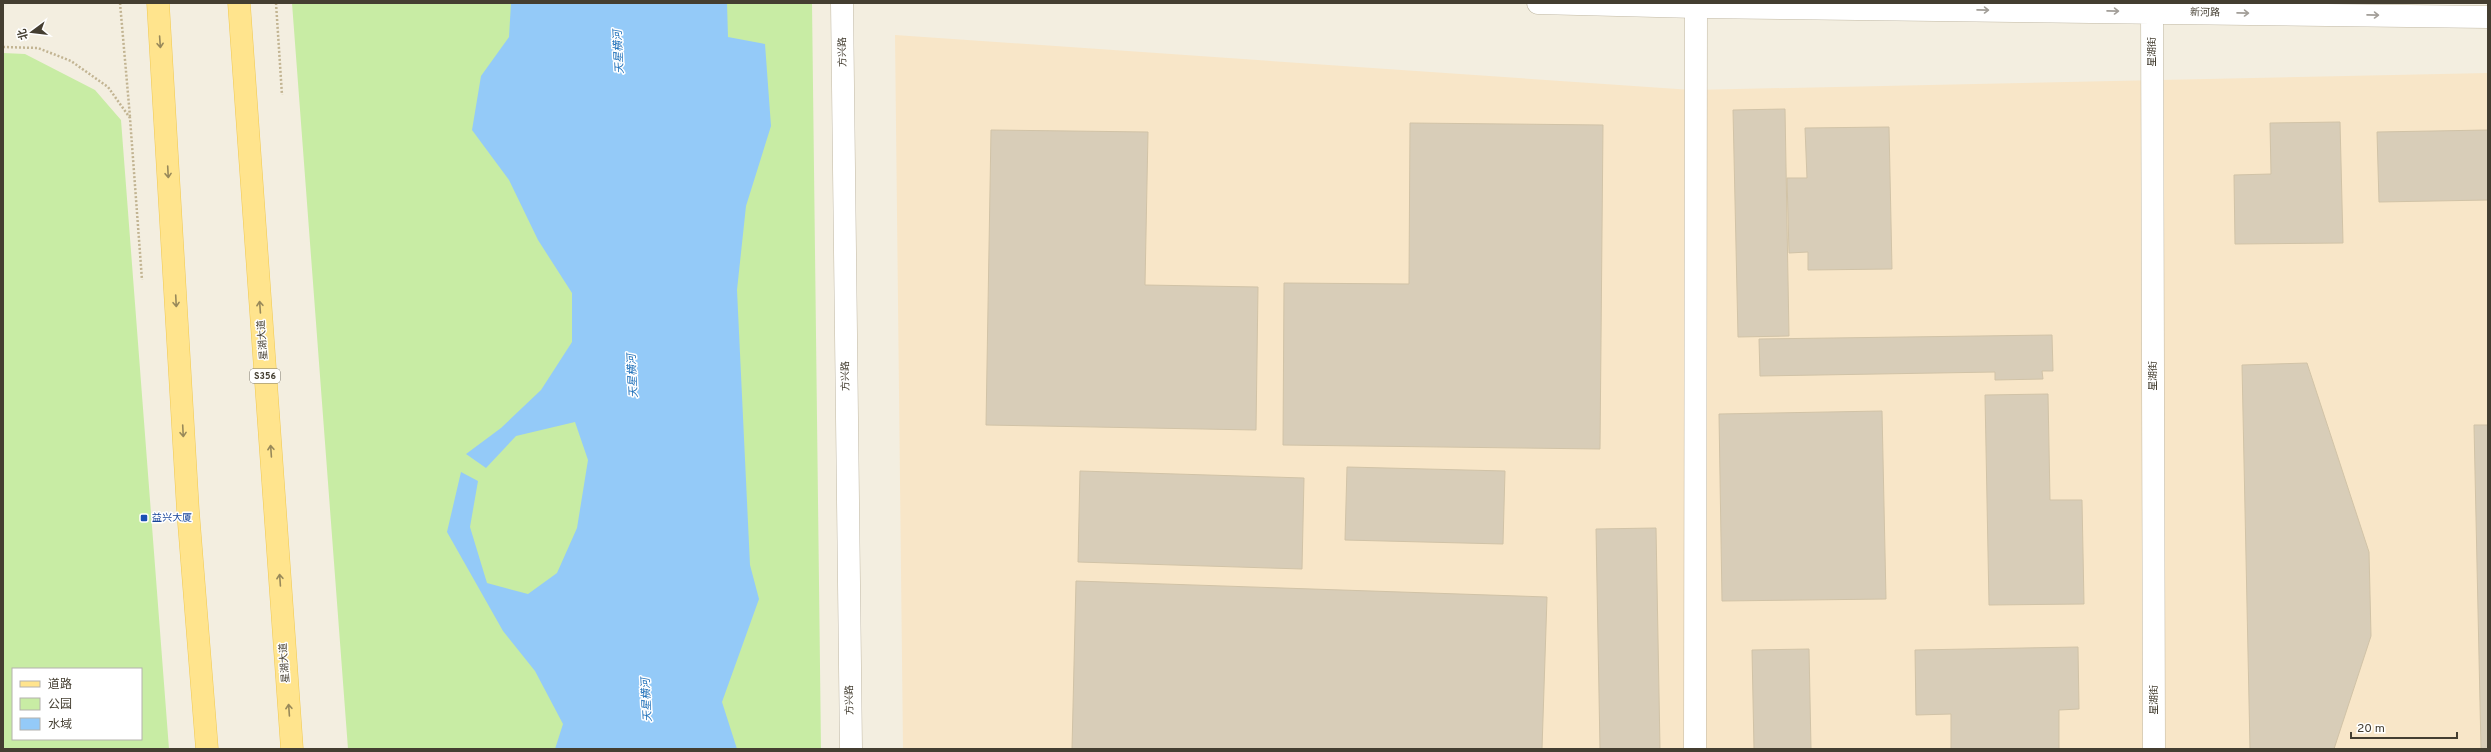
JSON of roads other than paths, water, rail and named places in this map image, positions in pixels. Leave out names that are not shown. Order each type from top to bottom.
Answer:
[{"type":"main road","points":[[158,3],[188,511],[207,749]]},
{"type":"main road","name":"星湖大道","points":[[239,3],[292,749]]},
{"type":"street","name":"方兴路","points":[[842,3],[851,749]]},
{"type":"street","name":"新河路","points":[[1538,3],[1696,7],[2152,7],[2488,17]]},
{"type":"street","points":[[1695,749],[1696,7]]},
{"type":"street","name":"星湖街","points":[[2152,7],[2154,749]]},
{"type":"water","name":"天星横河","points":[[511,3],[727,3],[728,37],[765,44],[771,126],[746,206],[737,290],[750,565],[759,599],[722,702],[737,749],[555,749],[563,724],[535,671],[503,631],[447,532],[461,472],[478,481],[470,527],[487,583],[528,594],[557,573],[577,528],[588,460],[575,422],[516,436],[486,468],[466,454],[501,428],[541,390],[572,342],[572,293],[538,240],[509,180],[472,130],[481,76],[509,37]]},
{"type":"place","name":"益兴大厦","points":[[144,518]]}]
